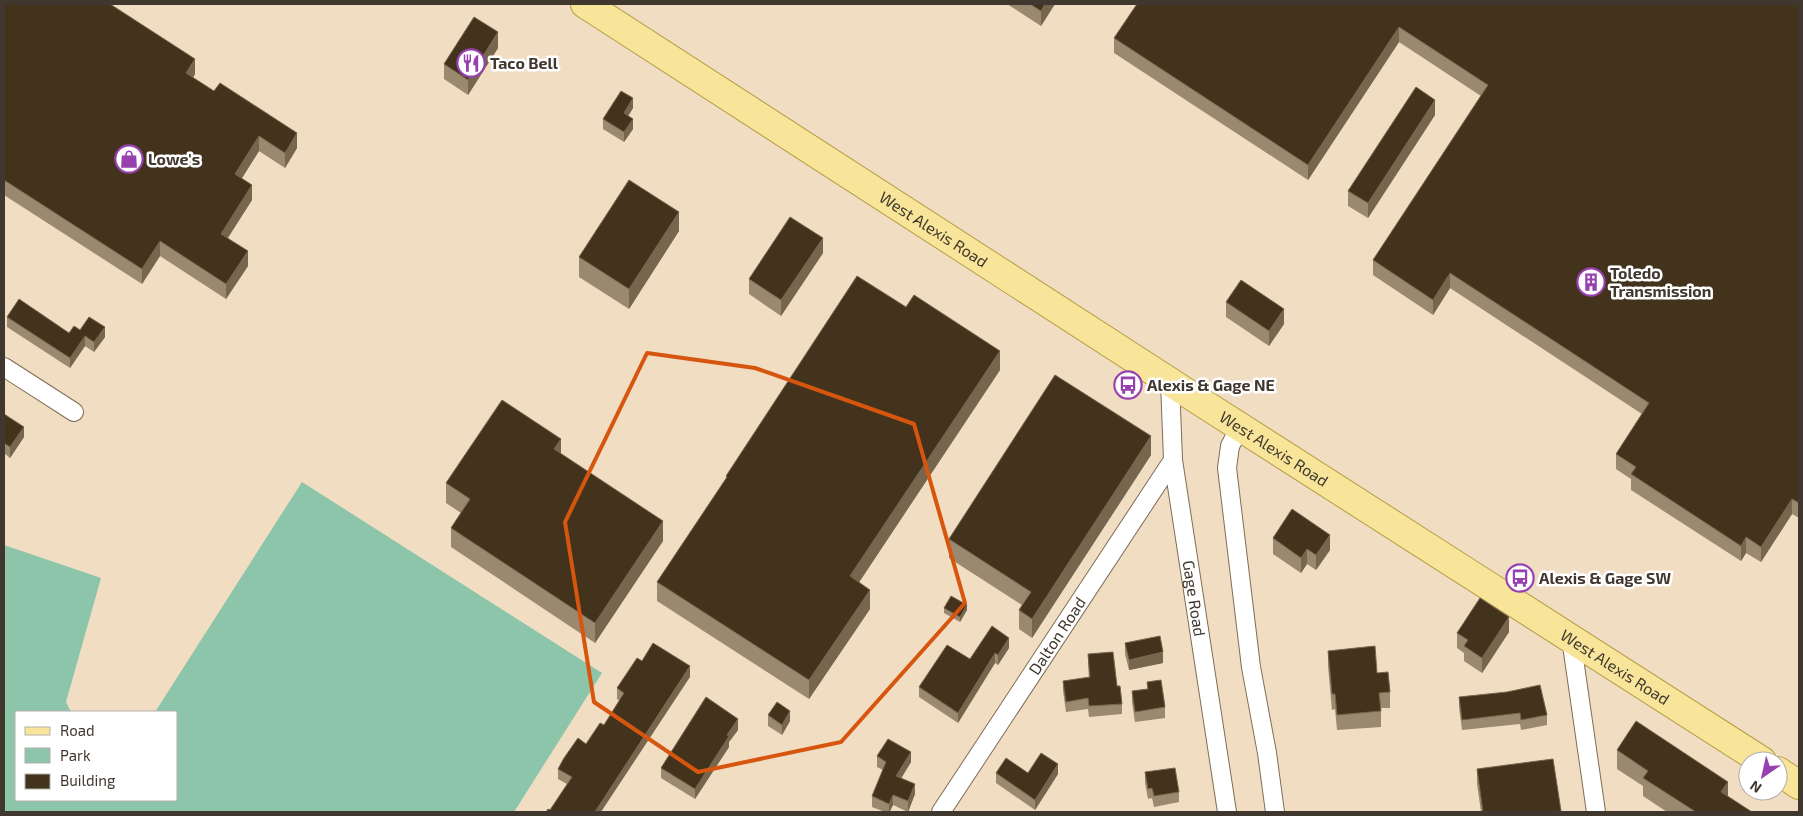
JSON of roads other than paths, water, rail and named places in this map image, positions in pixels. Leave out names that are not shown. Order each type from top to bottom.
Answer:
[{"type":"main road","name":"West Alexis Road","points":[[585,4],[1746,751]]},
{"type":"main road","points":[[1788,778],[1799,785]]},
{"type":"street","points":[[4,367],[74,412]]},
{"type":"street","name":"Gage Road","points":[[1170,382],[1173,460],[1227,812]]},
{"type":"street","points":[[1240,427],[1230,446],[1226,468],[1251,668],[1267,753],[1275,812]]},
{"type":"street","name":"Dalton Road","points":[[941,812],[1173,460]]},
{"type":"street","points":[[1571,638],[1596,812]]},
{"type":"place","name":"Taco Bell","points":[[471,63]]},
{"type":"place","name":"Lowe's","points":[[129,159]]},
{"type":"place","name":"Toledo Transmission","points":[[1591,282]]},
{"type":"place","name":"Alexis & Gage NE","points":[[1128,385]]},
{"type":"place","name":"Alexis & Gage SW","points":[[1520,578]]}]
